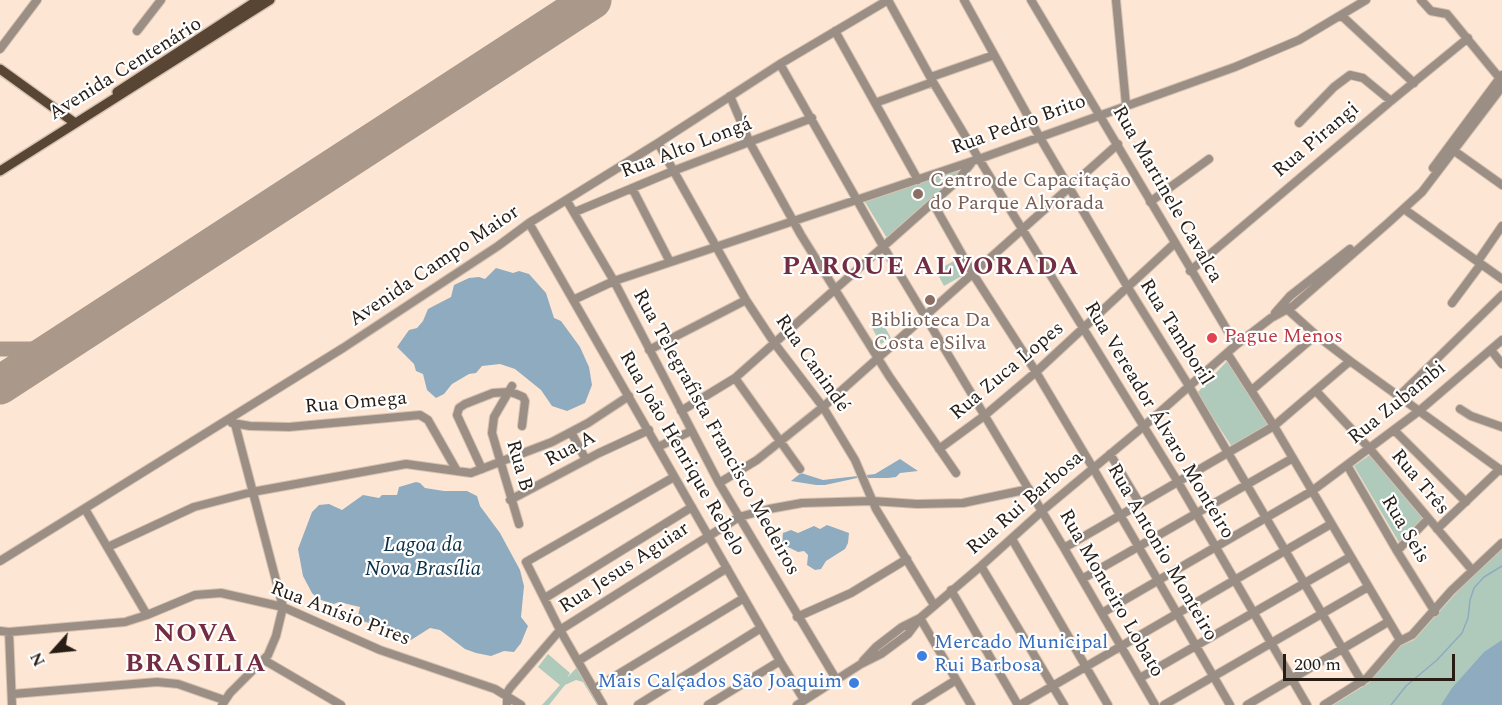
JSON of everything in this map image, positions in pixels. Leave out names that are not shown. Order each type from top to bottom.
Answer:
[{"type":"main road","name":"Avenida Centenário","points":[[0,164],[258,0]]},
{"type":"main road","name":"Avenida Centenário","points":[[0,171],[71,121],[146,81],[270,0]]},
{"type":"main road","points":[[0,69],[71,121]]},
{"type":"street","points":[[0,49],[37,0]]},
{"type":"street","points":[[137,31],[161,0]]},
{"type":"street","name":"Avenida Campo Maior","points":[[0,561],[231,422],[498,246],[529,223],[780,64],[888,0]]},
{"type":"street","name":"Rua Vereador Álvaro Monteiro","points":[[888,0],[976,160],[1022,228],[1144,426],[1307,705]]},
{"type":"street","name":"Rua Tamboril","points":[[964,0],[1039,136],[1247,484],[1362,682]]},
{"type":"street","name":"Rua Martinele Cavalca","points":[[1031,0],[1236,345]]},
{"type":"street","points":[[1116,0],[1126,105]]},
{"type":"street","name":"Rua Pedro Brito","points":[[573,300],[614,281],[918,180],[1194,82],[1281,48],[1342,16],[1366,0]]},
{"type":"street","points":[[1421,0],[1431,11],[1447,14],[1501,80]]},
{"type":"street","points":[[1342,16],[1414,83]]},
{"type":"street","points":[[835,31],[918,180]]},
{"type":"street","name":"Rua Pirangi","points":[[1190,271],[1468,38]]},
{"type":"street","points":[[875,103],[994,55]]},
{"type":"street","name":"Rua Monteiro Lobato","points":[[780,64],[883,246],[1155,705]]},
{"type":"street","points":[[1299,123],[1334,87],[1350,75],[1363,78],[1391,101]]},
{"type":"street","name":"Rua Rui Barbosa","points":[[801,703],[836,679],[882,654],[908,634],[934,605],[1042,511],[1236,345],[1271,318],[1287,309],[1404,209],[1422,192],[1501,80]]},
{"type":"street","name":"Rua Rui Barbosa","points":[[1271,318],[1290,296],[1344,255],[1420,187],[1501,80]]},
{"type":"street","points":[[730,96],[750,143],[794,222],[878,359],[956,473]]},
{"type":"street","name":"Rua Alto Longá","points":[[574,212],[812,118]]},
{"type":"street","name":"Rua Canindé","points":[[658,143],[746,300],[775,344],[823,407],[860,470],[872,501],[934,605]]},
{"type":"street","points":[[719,483],[757,460],[823,407],[1118,144]]},
{"type":"street","points":[[1453,150],[1502,184]]},
{"type":"street","points":[[1150,202],[1209,159]]},
{"type":"street","points":[[681,411],[735,378],[775,344],[965,173],[976,160]]},
{"type":"street","points":[[632,188],[670,262]]},
{"type":"street","name":"Rua Telegrafista Francisco Medeiros","points":[[567,201],[614,281],[719,483],[836,679]]},
{"type":"street","name":"Rua Antonio Monteiro","points":[[933,202],[973,274],[1093,468],[1230,705]]},
{"type":"street","points":[[1404,209],[1502,279]]},
{"type":"street","name":"Rua João Henrique Rebelo","points":[[529,223],[780,661],[801,703]]},
{"type":"street","points":[[1452,303],[1502,226]]},
{"type":"street","name":"Rua Zuca Lopes","points":[[939,449],[984,416],[1035,372],[1175,243]]},
{"type":"street","points":[[1399,396],[1502,295]]},
{"type":"street","points":[[650,350],[746,300]]},
{"type":"street","points":[[1287,309],[1350,361],[1501,470],[1437,529]]},
{"type":"street","points":[[1252,390],[1316,335]]},
{"type":"street","name":"Rua Zubambi","points":[[1102,613],[1312,491],[1419,411],[1502,340]]},
{"type":"street","points":[[1491,350],[1502,364]]},
{"type":"street","points":[[1227,353],[1274,426],[1400,640]]},
{"type":"street","points":[[1064,548],[1274,426],[1350,361]]},
{"type":"street","points":[[735,378],[800,469]]},
{"type":"street","points":[[482,469],[457,413],[461,406],[483,396],[511,389],[525,400],[522,426]]},
{"type":"street","name":"Rua B","points":[[511,389],[499,407],[492,426],[495,449],[519,524]]},
{"type":"street","name":"Rua Três","points":[[1316,391],[1370,449],[1472,570]]},
{"type":"street","points":[[108,547],[194,507],[252,492],[394,466],[417,465],[471,473],[539,448],[588,423],[629,396]]},
{"type":"street","points":[[1460,409],[1471,416],[1502,428]]},
{"type":"street","name":"Rua Omega","points":[[231,422],[289,427],[420,415],[428,420],[457,471]]},
{"type":"street","points":[[13,694],[157,682],[178,684],[223,703],[264,660],[276,636],[283,607],[231,422]]},
{"type":"street","name":"Rua A","points":[[510,500],[649,430]]},
{"type":"street","points":[[1394,430],[1466,502]]},
{"type":"street","points":[[658,447],[692,431]]},
{"type":"street","points":[[571,432],[586,460]]},
{"type":"street","points":[[1110,454],[1140,504]]},
{"type":"street","points":[[1082,579],[1293,458]]},
{"type":"street","name":"Rua Seis","points":[[1347,465],[1396,551],[1435,612]]},
{"type":"street","points":[[603,705],[560,630],[526,562],[674,477]]},
{"type":"street","name":"Rua Jesus Aguiar","points":[[507,695],[514,682],[560,630],[708,535],[739,518],[769,509],[802,503],[872,501],[917,504],[963,503],[1029,489]]},
{"type":"street","points":[[544,598],[692,507]]},
{"type":"street","points":[[85,509],[147,615]]},
{"type":"street","points":[[1396,551],[1428,519]]},
{"type":"street","points":[[951,590],[1019,705],[1331,524]]},
{"type":"street","points":[[1012,539],[1108,705]]},
{"type":"street","points":[[1324,705],[1362,682],[1400,640],[1412,635],[1472,570],[1502,543]]},
{"type":"street","points":[[1140,678],[1350,557]]},
{"type":"street","points":[[797,617],[851,593],[907,559]]},
{"type":"street","points":[[981,566],[1064,705]]},
{"type":"street","points":[[578,660],[727,568]]},
{"type":"street","points":[[1164,705],[1368,587]]},
{"type":"street","name":"Rua Anísio Pires","points":[[0,631],[125,622],[183,599],[210,592],[241,596],[283,607],[380,650],[469,679],[507,695],[520,705]]},
{"type":"street","points":[[594,689],[744,598]]},
{"type":"street","points":[[920,618],[971,705]]},
{"type":"street","points":[[1246,705],[1388,622]]},
{"type":"street","points":[[638,705],[761,628]]},
{"type":"street","points":[[9,632],[12,705]]},
{"type":"street","points":[[264,660],[341,705]]},
{"type":"street","points":[[708,705],[780,661]]},
{"type":"street","points":[[916,705],[956,680]]},
{"type":"street","points":[[507,695],[507,705]]},
{"type":"green space","points":[[968,166],[888,240],[865,202]]},
{"type":"green space","points":[[959,258],[967,273],[944,286],[936,271]]},
{"type":"green space","points":[[881,320],[891,338],[881,344],[871,326]]},
{"type":"green space","points":[[1228,360],[1269,426],[1232,447],[1197,393]]},
{"type":"green space","points":[[1371,454],[1426,519],[1400,544],[1354,466]]},
{"type":"green space","points":[[1502,548],[1502,705],[1333,705],[1369,683],[1396,648],[1414,640],[1474,573]]},
{"type":"green space","points":[[548,654],[570,673],[567,678],[579,665],[602,705],[597,705],[583,682],[576,680],[565,685],[549,705],[542,705],[560,685],[538,667]]},
{"type":"water","points":[[496,268],[513,273],[519,271],[529,274],[546,293],[554,318],[561,321],[580,347],[589,367],[592,385],[585,403],[567,411],[552,406],[541,390],[515,369],[500,364],[482,366],[476,373],[469,374],[452,384],[444,394],[436,398],[427,390],[423,374],[416,371],[414,364],[397,347],[409,330],[417,328],[423,321],[428,309],[451,297],[454,285],[469,278],[485,279]]},
{"type":"water","points":[[900,459],[918,471],[900,473],[896,477],[857,478],[825,485],[791,481],[801,473],[823,480],[875,474]]},
{"type":"water","name":"Lagoa da Nova Brasília","points":[[416,482],[425,488],[467,491],[477,496],[480,506],[500,533],[520,570],[524,586],[521,617],[528,626],[521,643],[514,652],[504,651],[491,656],[476,653],[465,649],[440,630],[430,628],[411,640],[399,637],[392,631],[363,621],[358,616],[360,607],[339,602],[334,604],[318,599],[312,593],[303,576],[298,549],[312,512],[319,505],[329,504],[342,510],[363,495],[379,498],[382,495],[397,495],[399,487]]},
{"type":"water","points":[[827,525],[849,533],[848,543],[845,549],[826,561],[821,569],[815,570],[807,565],[808,555],[804,551],[798,552],[782,544],[783,533],[791,530],[798,533],[814,526],[820,529]]},
{"type":"water","points":[[1502,640],[1502,705],[1441,705],[1452,688],[1484,652]]},
{"type":"waterway","points":[[1391,705],[1406,686],[1437,660],[1462,633],[1468,618],[1474,588],[1484,577],[1502,566]]},
{"type":"taxiway","points":[[0,349],[42,349],[64,343]]},
{"type":"runway","points":[[0,385],[592,0]]},
{"type":"place","name":"Centro de Capacitação do Parque Alvorada","points":[[918,194]]},
{"type":"place","name":"Biblioteca Da Costa e Silva","points":[[930,300]]},
{"type":"place","name":"Pague Menos","points":[[1212,338]]},
{"type":"place","name":"Mercado Municipal Rui Barbosa","points":[[922,656]]},
{"type":"place","name":"Mais Calçados São Joaquim","points":[[854,683]]},
{"type":"district","name":"PARQUE ALVORADA","points":[[931,269]]},
{"type":"district","name":"NOVA BRASILIA","points":[[196,651]]}]
